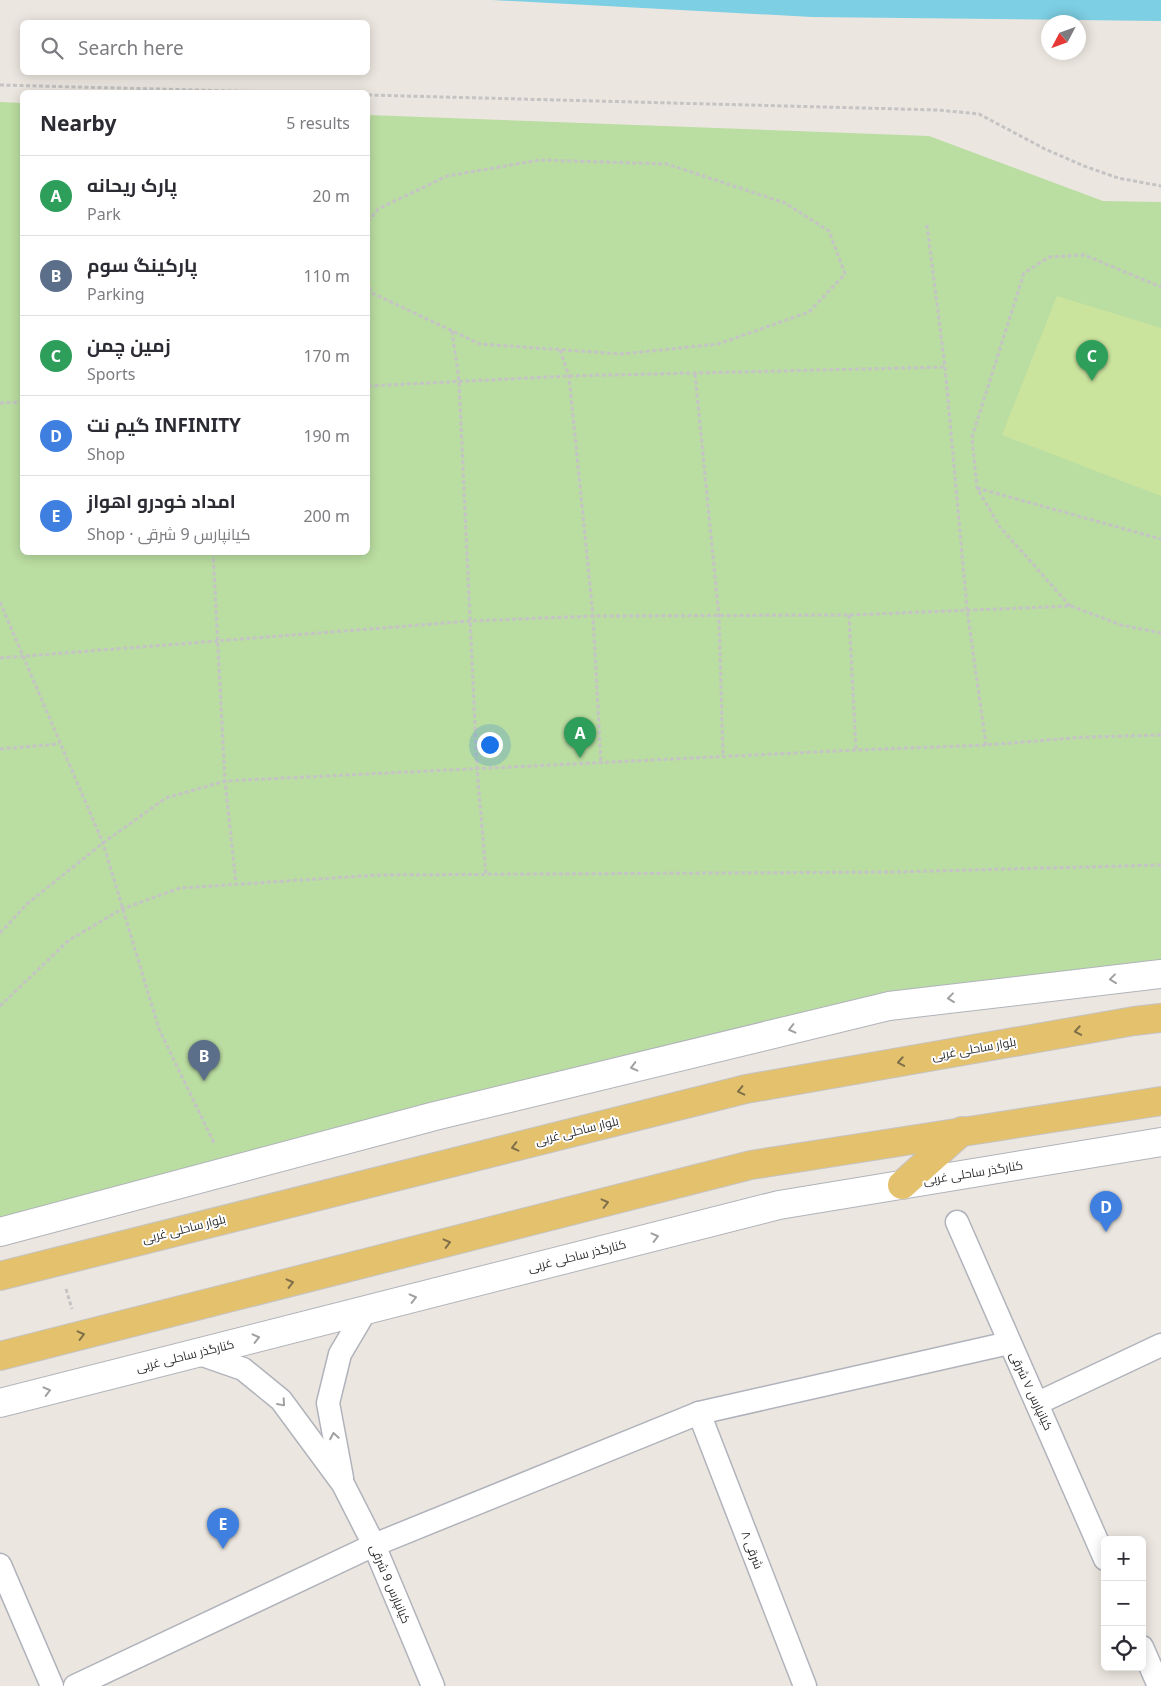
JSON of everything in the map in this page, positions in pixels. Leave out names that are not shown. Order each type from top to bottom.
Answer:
[{"type":"main road","name":"بلوار ساحلی غربی","points":[[0,1276],[746,1089],[1125,1022],[1161,1018]]},
{"type":"main road","points":[[0,1356],[751,1165],[1161,1101]]},
{"type":"main road","points":[[902,1185],[962,1131]]},
{"type":"street","points":[[0,1232],[435,1116],[888,1006],[1161,974]]},
{"type":"street","name":"کنارگذر ساحلی غربی","points":[[0,1403],[779,1205],[1161,1142]]},
{"type":"street","name":"کیانپارس ۷ شرقی","points":[[957,1222],[1101,1550]]},
{"type":"street","points":[[343,1484],[328,1403],[340,1354],[366,1310]]},
{"type":"street","points":[[75,1686],[374,1545],[699,1413],[1009,1343]]},
{"type":"street","points":[[1038,1403],[1161,1345]]},
{"type":"street","points":[[197,1353],[243,1369],[281,1400],[343,1484]]},
{"type":"street","name":"۸ شرقی","points":[[699,1413],[805,1686]]},
{"type":"street","name":"کیانپارس 9 شرقی","points":[[343,1484],[374,1545],[433,1686]]},
{"type":"street","points":[[0,1565],[52,1686]]},
{"type":"street","points":[[1146,1656],[1159,1686]]},
{"type":"path","points":[[0,85],[151,90]]},
{"type":"path","points":[[370,95],[938,110],[979,114],[1045,149],[1084,166],[1118,178],[1161,186]]},
{"type":"path","points":[[370,219],[378,209],[447,176],[540,160],[667,164],[785,202],[829,231],[845,274],[809,312],[718,344],[622,354],[480,344],[372,293],[370,288]]},
{"type":"path","points":[[927,225],[945,368],[967,609],[986,746]]},
{"type":"path","points":[[1071,606],[1000,527],[978,488],[972,437],[1024,273],[1049,257],[1084,255],[1161,287]]},
{"type":"path","points":[[452,331],[460,381],[477,769],[486,874]]},
{"type":"path","points":[[560,350],[568,376],[593,616],[601,764]]},
{"type":"path","points":[[370,386],[568,376],[945,368]]},
{"type":"path","points":[[695,374],[719,617],[723,757]]},
{"type":"path","points":[[0,403],[20,402]]},
{"type":"path","points":[[978,488],[1161,540]]},
{"type":"path","points":[[213,555],[225,781],[236,884]]},
{"type":"path","points":[[0,602],[102,843],[159,1029],[227,1171]]},
{"type":"path","points":[[0,658],[471,621],[593,616],[849,615],[1071,606],[1121,625],[1161,633]]},
{"type":"path","points":[[849,615],[856,750]]},
{"type":"path","points":[[0,933],[28,903],[102,843],[166,798],[225,781],[856,750],[986,746],[1086,737],[1161,735]]},
{"type":"path","points":[[0,749],[59,744]]},
{"type":"path","points":[[0,1006],[68,940],[122,909],[180,888],[378,874],[894,872],[1161,865]]},
{"type":"path","points":[[59,1261],[80,1336]]},
{"type":"green space","points":[[0,102],[20,103],[20,555],[370,555],[370,115],[929,136],[1103,201],[1161,202],[1161,964],[741,1035],[0,1243]]},
{"type":"green space","points":[[1057,296],[1161,328],[1161,496],[1002,435]]},
{"type":"water","points":[[492,0],[1161,0],[1161,21],[1086,20],[1086,15],[1041,15],[1041,20],[812,17]]},
{"type":"place","name":"زمین چمن","points":[[1092,381]]},
{"type":"place","name":"پارک ریحانه","points":[[580,758]]},
{"type":"place","name":"پارکینگ سوم","points":[[204,1081]]},
{"type":"place","name":"گیم نت INFINITY","points":[[1106,1232]]},
{"type":"place","name":"امداد خودرو اهواز","points":[[223,1549]]}]
